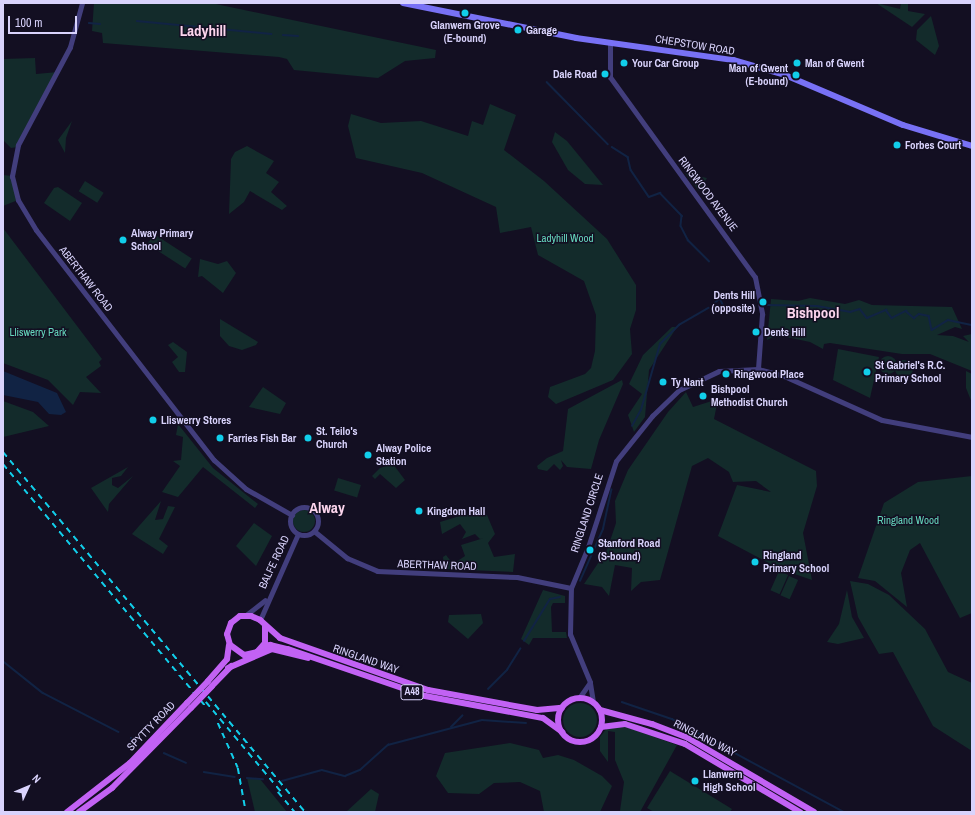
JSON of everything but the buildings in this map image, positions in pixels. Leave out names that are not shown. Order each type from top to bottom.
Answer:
[{"type":"main road","name":"CHEPSTOW ROAD","points":[[403,3],[610,43],[703,54],[776,72],[902,125],[972,146]]},
{"type":"main road","points":[[246,615],[260,620]]},
{"type":"main road","name":"BALFE ROAD","points":[[228,640],[231,623],[246,615]]},
{"type":"main road","name":"A48","points":[[260,620],[265,626]]},
{"type":"main road","points":[[262,648],[267,637],[265,626]]},
{"type":"main road","name":"RINGLAND WAY","points":[[265,626],[300,646],[428,690],[537,710],[562,708],[579,698]]},
{"type":"main road","points":[[228,640],[234,650],[244,655]]},
{"type":"main road","name":"SPYTTY ROAD","points":[[210,683],[230,654],[228,640]]},
{"type":"main road","name":"RINGLAND WAY","points":[[262,648],[276,646],[425,696],[543,718],[571,740],[584,742],[597,735],[601,727],[625,724],[685,744],[800,812]]},
{"type":"main road","name":"A48","points":[[244,655],[262,648]]},
{"type":"main road","name":"RINGLAND WAY","points":[[228,668],[272,649],[301,659],[310,657]]},
{"type":"main road","name":"SPYTTY ROAD","points":[[79,812],[112,788],[210,683],[244,655]]},
{"type":"main road","points":[[579,698],[594,702],[600,710],[601,727]]},
{"type":"main road","name":"SPYTTY ROAD","points":[[67,812],[130,763],[189,706]]},
{"type":"main road","points":[[562,708],[558,720],[562,732]]},
{"type":"main road","name":"RINGLAND WAY","points":[[600,710],[652,724],[688,738],[814,812]]},
{"type":"street","name":"ABERTHAW ROAD","points":[[82,3],[70,47],[18,145],[12,176],[18,200],[36,230],[212,458],[246,489],[292,515]]},
{"type":"street","name":"RINGWOOD AVENUE","points":[[610,43],[610,77],[755,278],[762,314],[758,370]]},
{"type":"street","name":"RINGLAND CIRCLE","points":[[594,702],[590,682],[570,634],[571,588],[588,547],[616,461],[652,416],[679,390],[707,375],[726,369],[758,370],[784,376],[882,420],[972,437]]},
{"type":"street","points":[[302,507],[312,510],[318,522],[314,531],[307,535],[298,534],[290,524],[292,515],[302,507]]},
{"type":"street","name":"ABERTHAW ROAD","points":[[314,531],[347,558],[377,571],[517,577],[571,588]]},
{"type":"street","name":"BALFE ROAD","points":[[260,620],[267,598],[298,534]]},
{"type":"street","name":"BALFE ROAD","points":[[246,615],[267,598]]},
{"type":"street","points":[[579,698],[590,682]]},
{"type":"green space","points":[[94,3],[211,3],[436,50],[435,58],[405,61],[378,78],[294,70],[287,59],[279,57],[103,43],[102,33],[92,31]]},
{"type":"green space","points":[[876,3],[900,9],[901,3],[908,3],[908,11],[925,14],[912,27]]},
{"type":"green space","points":[[931,16],[939,46],[935,55],[916,40],[917,30]]},
{"type":"green space","points":[[35,58],[36,74],[58,72],[18,147],[11,148],[3,140],[3,59]]},
{"type":"green space","name":"Ladyhill Wood","points":[[490,104],[516,115],[504,150],[544,181],[607,239],[636,285],[636,310],[630,329],[632,354],[613,380],[556,404],[548,397],[550,387],[585,374],[591,368],[595,351],[596,315],[584,281],[538,255],[531,227],[500,233],[496,207],[422,173],[356,158],[348,126],[351,114],[381,123],[421,121],[468,136],[472,121],[483,125]]},
{"type":"green space","points":[[72,121],[66,138],[65,153],[58,140]]},
{"type":"green space","points":[[555,132],[567,141],[603,185],[585,184],[568,170],[552,142]]},
{"type":"green space","points":[[247,146],[274,161],[266,173],[279,182],[271,192],[287,206],[282,210],[250,191],[244,202],[229,214],[231,159],[235,152]]},
{"type":"green space","points":[[685,173],[707,178],[699,191]]},
{"type":"green space","points":[[3,175],[12,176],[18,200],[3,206]]},
{"type":"green space","points":[[85,181],[104,193],[97,203],[79,191]]},
{"type":"green space","points":[[58,187],[82,203],[70,221],[44,203],[54,188]]},
{"type":"green space","name":"Lliswerry Park","points":[[3,228],[102,359],[99,362],[101,366],[86,377],[101,393],[80,392],[73,405],[48,380],[3,363]]},
{"type":"green space","points":[[154,234],[192,259],[185,269],[147,244]]},
{"type":"green space","points":[[200,259],[218,264],[227,261],[236,273],[223,293],[202,276],[198,277]]},
{"type":"green space","points":[[810,298],[845,304],[859,300],[872,305],[952,307],[962,329],[955,327],[937,335],[953,336],[969,342],[963,336],[972,334],[972,371],[930,354],[902,354],[830,343],[824,344],[823,349],[810,342],[777,335],[767,340],[771,299],[798,301]]},
{"type":"green space","points":[[220,319],[258,342],[256,345],[242,350],[229,346],[220,336]]},
{"type":"green space","points":[[672,327],[677,327],[649,370],[645,417],[634,432],[628,415],[642,394],[629,384],[643,355]]},
{"type":"green space","points":[[173,342],[187,352],[185,372],[179,372],[172,362],[178,357],[168,345]]},
{"type":"green space","points":[[838,349],[879,357],[870,398],[833,380]]},
{"type":"green space","points":[[884,356],[892,356],[897,361],[895,372],[892,374],[884,374],[879,369],[879,361]]},
{"type":"green space","points":[[900,360],[908,360],[913,365],[911,376],[908,378],[900,378],[895,373],[895,365]]},
{"type":"green space","points":[[966,371],[972,374],[972,403],[966,388]]},
{"type":"green space","points":[[622,380],[623,384],[599,440],[591,469],[567,467],[561,460],[563,466],[560,470],[554,464],[547,471],[538,469],[537,466],[547,458],[563,451],[568,409]]},
{"type":"green space","points":[[263,387],[286,403],[280,414],[249,407]]},
{"type":"green space","points":[[686,392],[693,407],[718,399],[714,419],[816,471],[817,486],[803,533],[812,580],[780,569],[718,536],[737,485],[771,492],[756,481],[733,482],[729,472],[708,458],[692,466],[660,580],[641,582],[631,591],[632,568],[615,565],[609,596],[602,587],[584,584],[607,550],[616,523],[615,501],[628,470],[668,412]]},
{"type":"green space","points":[[3,401],[33,412],[49,426],[3,437]]},
{"type":"green space","points":[[178,424],[213,468],[258,504],[255,508],[203,467],[178,497],[162,492],[180,466],[173,461],[181,460],[183,437],[176,435]]},
{"type":"green space","points":[[393,464],[405,480],[396,488],[380,474],[375,479],[372,476],[380,468]]},
{"type":"green space","points":[[128,467],[121,476],[112,478],[112,485],[118,488],[133,476],[109,504],[108,512],[91,488]]},
{"type":"green space","name":"Ringland Wood","points":[[972,476],[972,613],[960,618],[920,543],[910,550],[901,573],[907,607],[875,581],[858,578],[884,503],[918,482]]},
{"type":"green space","points":[[338,478],[361,485],[357,497],[334,490]]},
{"type":"green space","points":[[161,501],[155,520],[163,519],[168,506],[175,507],[159,539],[168,546],[163,554],[132,534]]},
{"type":"green space","points":[[304,510],[312,513],[315,521],[312,529],[304,532],[296,529],[293,521],[296,513]]},
{"type":"green space","points":[[463,515],[487,515],[495,534],[488,543],[494,557],[515,554],[513,572],[444,569],[443,557],[446,555],[453,564],[465,556],[461,545],[484,538],[480,539],[475,534],[462,539],[466,532],[460,524],[442,534],[440,522]]},
{"type":"green space","points":[[254,523],[272,536],[256,566],[236,546]]},
{"type":"green space","points":[[779,571],[788,575],[780,594],[770,590]]},
{"type":"green space","points":[[789,576],[798,580],[790,599],[780,595]]},
{"type":"green space","points":[[850,581],[868,584],[889,595],[925,629],[948,672],[972,683],[972,751],[933,726],[893,652],[879,654],[858,617]]},
{"type":"green space","points":[[543,590],[565,596],[565,603],[553,603],[551,607],[552,632],[566,632],[567,638],[533,638],[529,645],[521,639]]},
{"type":"green space","points":[[847,590],[852,617],[864,638],[838,644],[827,642],[839,624]]},
{"type":"green space","points":[[481,614],[483,623],[468,639],[448,622],[449,615]]},
{"type":"green space","points":[[583,703],[592,708],[596,713],[596,727],[592,732],[587,736],[577,737],[573,736],[564,727],[563,717],[564,713],[573,704]]},
{"type":"green space","points":[[626,727],[677,745],[640,812],[613,812],[620,811],[624,782],[615,760],[615,732],[608,731],[608,762],[600,751],[600,737],[607,728]]},
{"type":"green space","points":[[510,743],[539,750],[543,758],[558,755],[574,760],[602,776],[612,786],[600,812],[544,812],[540,791],[520,782],[494,783],[479,794],[448,793],[436,776],[445,753]]},
{"type":"green space","points":[[670,771],[732,809],[730,812],[654,812],[647,808]]},
{"type":"green space","points":[[247,778],[260,779],[287,812],[255,812]]},
{"type":"green space","points":[[371,789],[379,794],[375,812],[346,812]]},
{"type":"water","points":[[3,371],[57,393],[66,412],[61,415],[49,414],[38,402],[3,395]]},
{"type":"waterway","points":[[137,21],[271,34]]},
{"type":"waterway","points":[[89,23],[100,24]]},
{"type":"waterway","points":[[283,35],[298,36]]},
{"type":"waterway","points":[[547,82],[608,144]]},
{"type":"waterway","points":[[612,147],[628,157],[631,170],[649,197],[660,193],[682,216],[681,226],[688,240],[709,261]]},
{"type":"waterway","points":[[715,303],[720,298],[724,307],[755,306]]},
{"type":"waterway","points":[[767,305],[817,306],[850,312],[860,309],[867,318],[886,310],[892,318],[906,311],[914,318],[919,314],[929,316],[932,330],[948,320],[972,325]]},
{"type":"waterway","points":[[632,426],[641,410],[660,344],[679,325],[708,308]]},
{"type":"waterway","points":[[580,581],[603,529],[611,490]]},
{"type":"waterway","points":[[524,641],[550,599],[560,597]]},
{"type":"waterway","points":[[488,689],[507,670],[520,649]]},
{"type":"waterway","points":[[3,661],[43,693],[119,732]]},
{"type":"waterway","points":[[622,702],[672,719],[844,812]]},
{"type":"waterway","points":[[451,727],[462,716]]},
{"type":"waterway","points":[[282,781],[322,770],[345,776],[360,770],[388,745],[482,720],[526,723]]},
{"type":"waterway","points":[[131,738],[137,740]]},
{"type":"waterway","points":[[164,753],[186,763]]},
{"type":"waterway","points":[[204,772],[235,777]]},
{"type":"waterway","points":[[247,778],[263,779]]},
{"type":"railway","points":[[3,452],[305,812]]},
{"type":"railway","points":[[3,464],[207,708]]},
{"type":"railway","points":[[206,702],[283,794]]},
{"type":"railway","points":[[218,723],[238,768],[246,812]]},
{"type":"railway","points":[[278,792],[295,812]]},
{"type":"place","name":"Glanwern Grove (E-bound)","points":[[465,13]]},
{"type":"place","name":"Garage","points":[[518,30]]},
{"type":"place","name":"Your Car Group","points":[[624,63]]},
{"type":"place","name":"Man of Gwent","points":[[797,63]]},
{"type":"place","name":"Dale Road","points":[[605,74]]},
{"type":"place","name":"Man of Gwent (E-bound)","points":[[796,75]]},
{"type":"place","name":"Forbes Court","points":[[897,145]]},
{"type":"place","name":"Alway Primary School","points":[[123,240]]},
{"type":"place","name":"Dents Hill (opposite)","points":[[763,302]]},
{"type":"place","name":"Dents Hill","points":[[756,332]]},
{"type":"place","name":"St Gabriel's R.C. Primary School","points":[[867,372]]},
{"type":"place","name":"Ringwood Place","points":[[726,374]]},
{"type":"place","name":"Ty Nant","points":[[663,382]]},
{"type":"place","name":"Bishpool Methodist Church","points":[[703,396]]},
{"type":"place","name":"Lliswerry Stores","points":[[153,420]]},
{"type":"place","name":"Farries Fish Bar","points":[[220,438]]},
{"type":"place","name":"St. Teilo's Church","points":[[308,438]]},
{"type":"place","name":"Alway Police Station","points":[[368,455]]},
{"type":"place","name":"Kingdom Hall","points":[[419,511]]},
{"type":"place","name":"Stanford Road (S-bound)","points":[[590,550]]},
{"type":"place","name":"Ringland Primary School","points":[[755,562]]},
{"type":"place","name":"Llanwern High School","points":[[695,781]]},
{"type":"district","name":"Ladyhill","points":[[203,31]]},
{"type":"district","name":"Bishpool","points":[[813,313]]},
{"type":"district","name":"Alway","points":[[327,508]]}]
